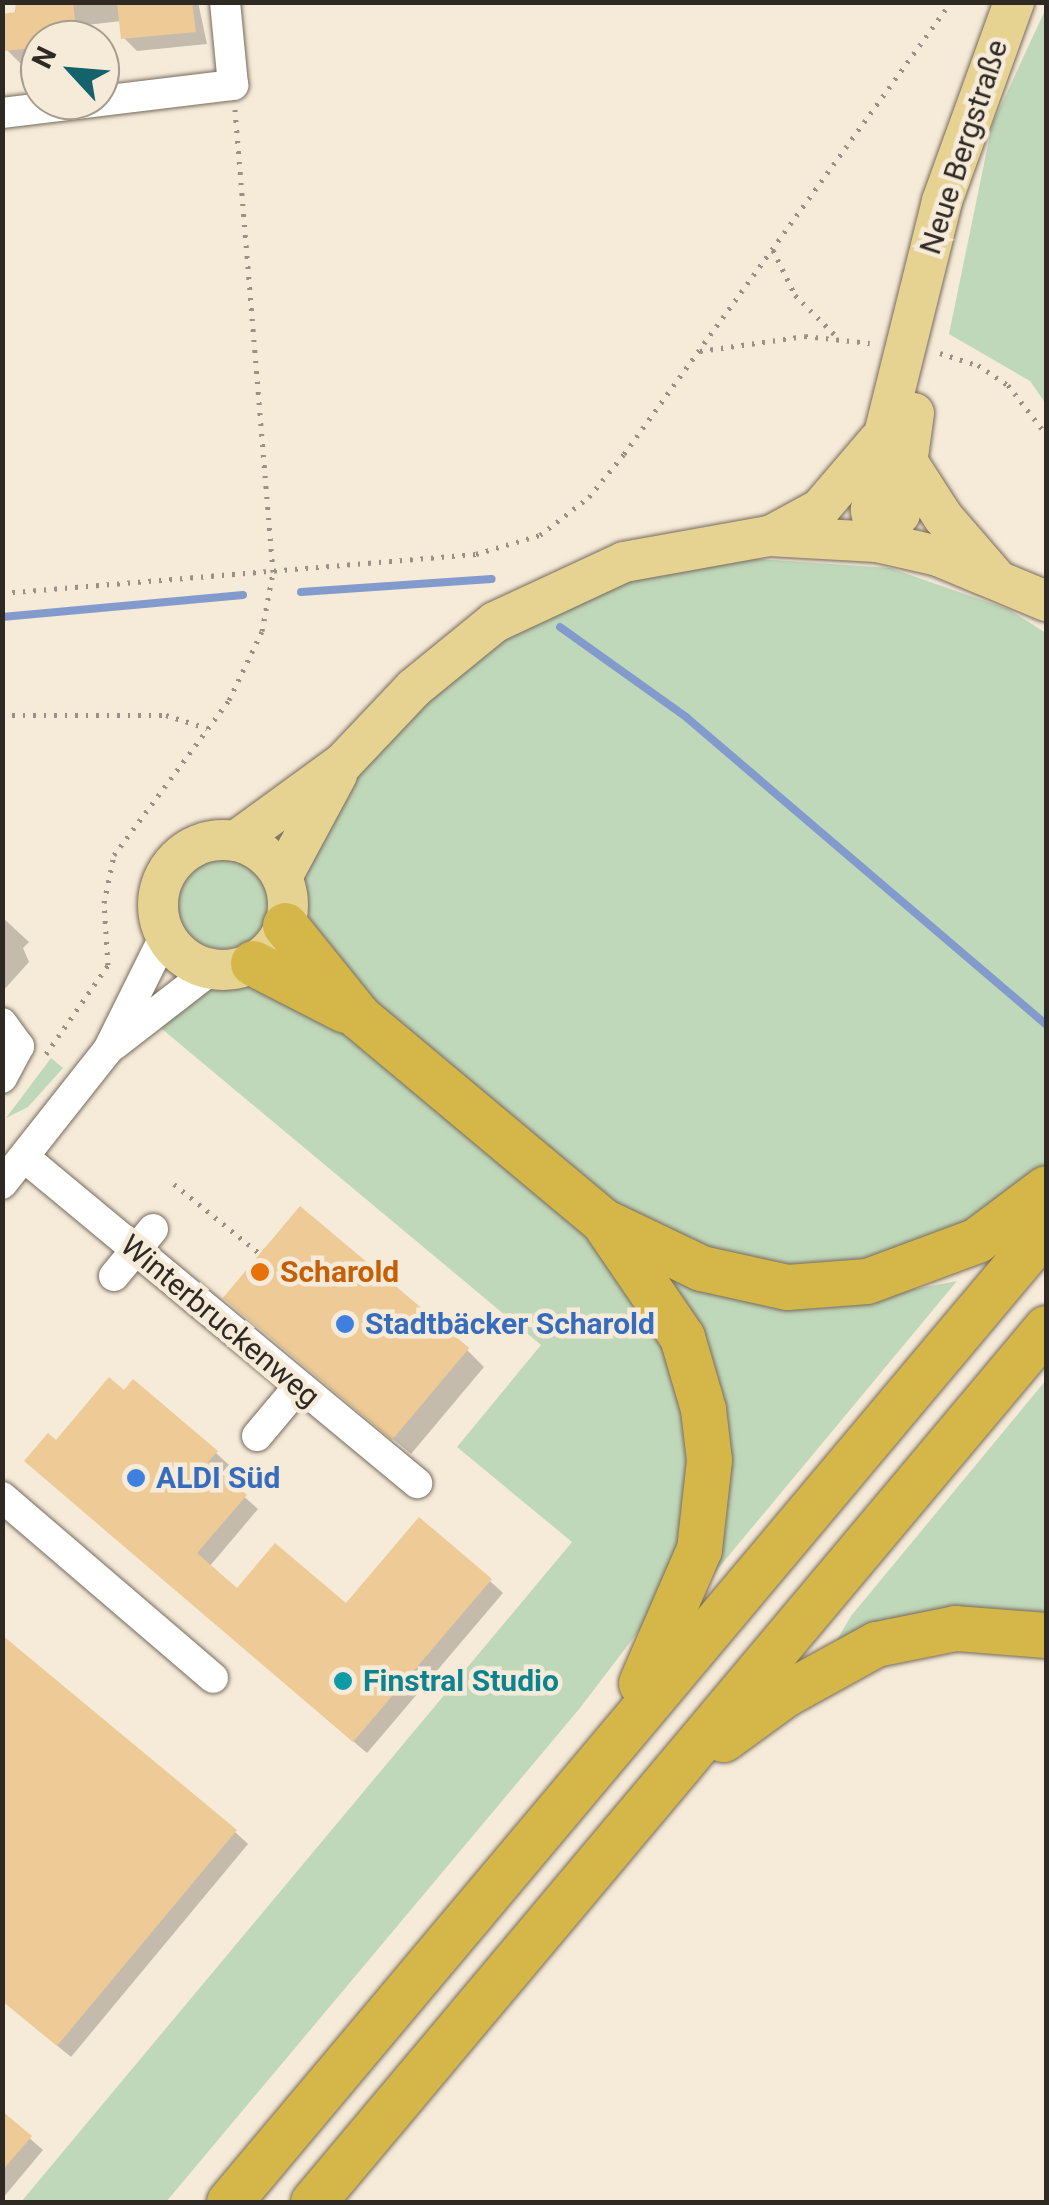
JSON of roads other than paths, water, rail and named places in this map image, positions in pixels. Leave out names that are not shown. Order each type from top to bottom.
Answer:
[{"type":"highway","points":[[285,925],[359,1017],[603,1221],[701,1268],[788,1287],[828,1288],[942,1257],[1046,1188]]},
{"type":"highway","points":[[233,966],[359,1017]]},
{"type":"highway","points":[[603,1221],[682,1338],[703,1410],[709,1460],[706,1518],[692,1573],[607,1750]]},
{"type":"highway","points":[[229,2202],[1046,1229]]},
{"type":"highway","points":[[313,2202],[1046,1328]]},
{"type":"highway","points":[[666,1781],[785,1694],[876,1644],[955,1628],[1046,1635]]},
{"type":"main road","name":"Neue Bergstraße","points":[[877,542],[900,514],[896,448],[920,294],[972,104],[1014,2]]},
{"type":"main road","points":[[769,536],[820,509],[896,448],[943,517],[994,576]]},
{"type":"main road","points":[[236,841],[343,763],[450,655],[536,598],[624,562],[769,536],[877,542],[994,576],[1046,601]]},
{"type":"main road","points":[[282,877],[256,848],[236,841],[196,846],[178,858],[159,894],[166,935],[193,963],[233,966],[285,925],[282,877],[343,763]]},
{"type":"street","points":[[2,112],[233,85],[225,2]]},
{"type":"street","name":"Winterbruckenweg","points":[[166,935],[108,1050],[10,1169],[144,1240],[202,1287],[298,1386],[417,1483]]},
{"type":"street","name":"Winterbruckenweg","points":[[108,1050],[233,966]]},
{"type":"street","points":[[2,1023],[19,1046],[2,1078]]},
{"type":"street","points":[[114,1276],[144,1240]]},
{"type":"street","points":[[257,1436],[298,1386]]},
{"type":"street","points":[[2,1497],[213,1678]]},
{"type":"waterway","points":[[301,592],[492,579]]},
{"type":"waterway","points":[[2,617],[243,595]]},
{"type":"waterway","points":[[560,627],[686,717],[1046,1025]]},
{"type":"place","name":"Scharold","points":[[260,1272]]},
{"type":"place","name":"Stadtbäcker Scharold","points":[[345,1324]]},
{"type":"place","name":"ALDI Süd","points":[[136,1478]]},
{"type":"place","name":"Finstral Studio","points":[[343,1681]]}]
